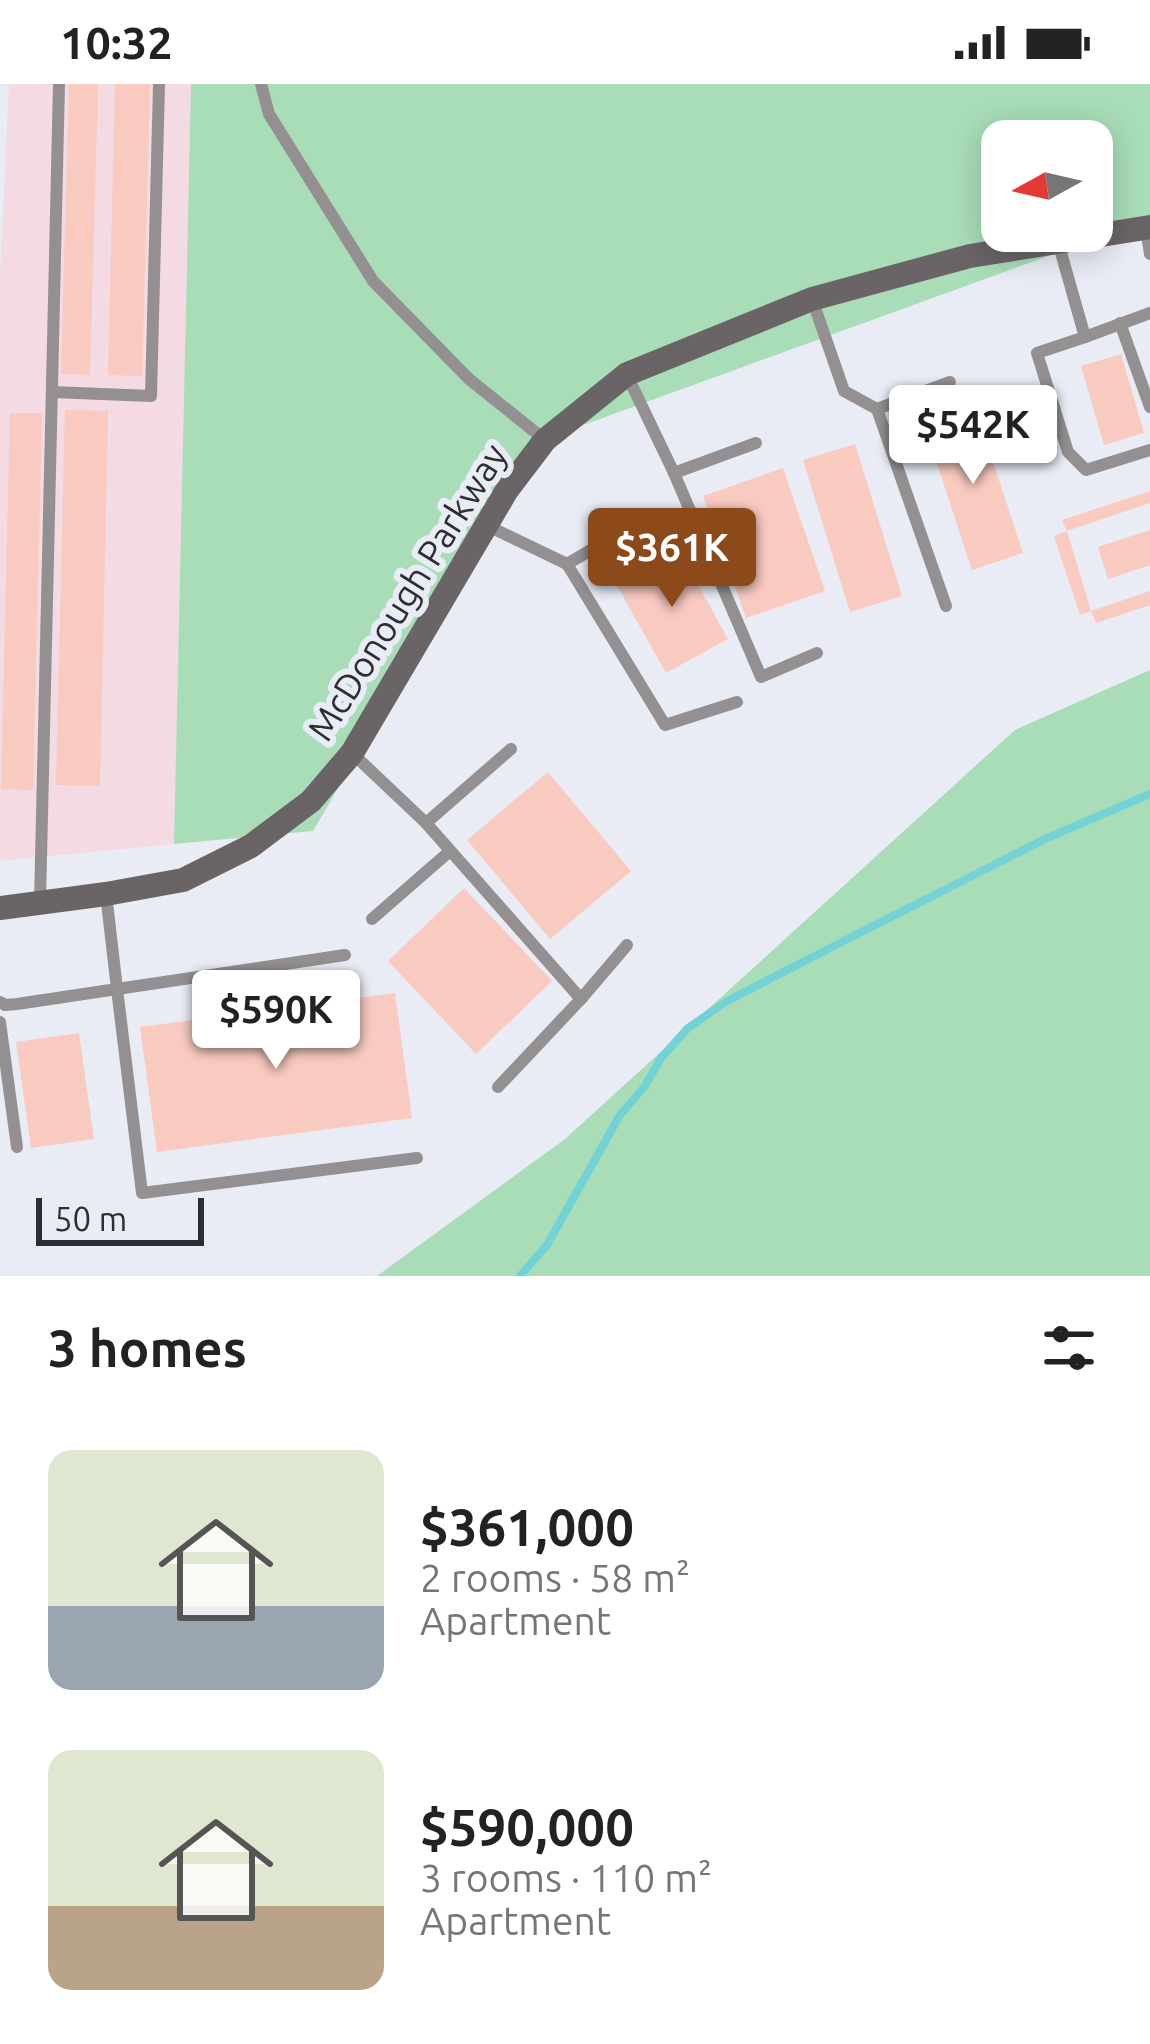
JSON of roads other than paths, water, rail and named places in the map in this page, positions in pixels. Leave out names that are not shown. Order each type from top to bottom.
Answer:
[{"type":"street","name":"McDonough Parkway","points":[[1113,238],[1149,236]]},
{"type":"street","name":"McDonough Parkway","points":[[0,908],[183,880],[251,846],[311,801],[352,753],[485,525],[545,440],[627,374],[812,299],[995,252]]},
{"type":"lane","points":[[40,902],[59,84]]},
{"type":"lane","points":[[52,392],[152,396],[159,84]]},
{"type":"lane","points":[[261,84],[269,114],[373,281],[469,379],[545,440]]},
{"type":"lane","points":[[1061,252],[1085,337]]},
{"type":"lane","points":[[812,299],[844,391],[877,409],[946,606]]},
{"type":"lane","points":[[1150,313],[1037,353],[1068,452],[1086,470],[1150,450]]},
{"type":"lane","points":[[1120,323],[1150,407]]},
{"type":"lane","points":[[627,374],[761,676],[817,653]]},
{"type":"lane","points":[[877,409],[950,382]]},
{"type":"lane","points":[[674,473],[756,443]]},
{"type":"lane","points":[[566,564],[647,517]]},
{"type":"lane","points":[[485,525],[566,564],[665,725],[737,703]]},
{"type":"lane","points":[[426,823],[512,748]]},
{"type":"lane","points":[[352,753],[426,823],[581,999]]},
{"type":"lane","points":[[372,919],[450,851]]},
{"type":"lane","points":[[106,894],[142,1193],[417,1158]]},
{"type":"lane","points":[[498,1087],[627,945]]},
{"type":"lane","points":[[0,1002],[17,1004],[345,956]]},
{"type":"lane","points":[[0,1022],[17,1147]]},
{"type":"waterway","points":[[520,1276],[547,1245],[620,1115],[688,1028],[727,1001],[875,925],[1047,838],[1150,794]]}]
